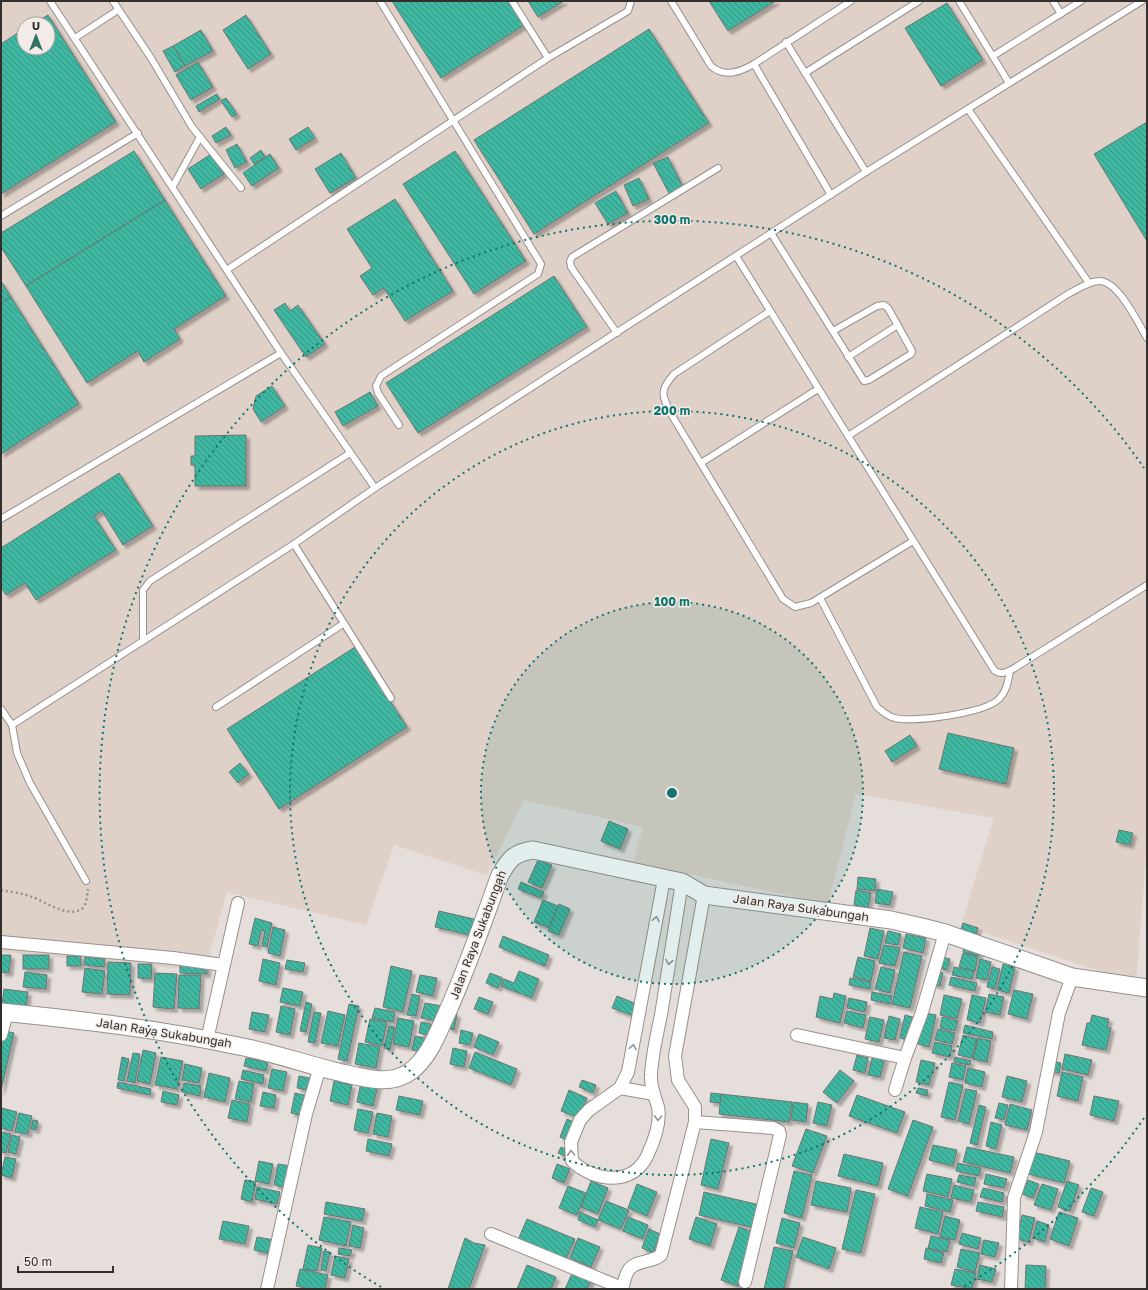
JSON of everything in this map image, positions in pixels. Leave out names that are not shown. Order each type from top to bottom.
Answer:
[{"type":"street","name":"Jalan Raya Sukabungah","points":[[4,1013],[123,1024],[252,1049],[368,1078],[384,1080],[404,1076],[425,1058],[463,978],[500,875],[508,860],[519,852],[533,850],[682,882],[704,895],[891,920],[945,933],[1072,977],[1147,988]]},
{"type":"street","points":[[664,878],[628,1072],[620,1088],[588,1110],[580,1120],[571,1142],[572,1162],[579,1168],[598,1176],[623,1178],[639,1169],[648,1156],[659,1119],[651,1076],[682,882]]},
{"type":"street","points":[[491,1234],[622,1289],[628,1271],[632,1266],[651,1261],[661,1255],[695,1122],[695,1107],[678,1080],[675,1056],[704,895]]},
{"type":"street","points":[[207,1040],[238,903]]},
{"type":"street","points":[[896,1090],[905,1058],[922,1012],[945,933]]},
{"type":"street","points":[[1,942],[173,958],[224,965]]},
{"type":"street","points":[[1011,1289],[1014,1198],[1036,1132],[1059,1013],[1072,977]]},
{"type":"street","points":[[1,1034],[4,1013]]},
{"type":"street","points":[[797,1035],[905,1058]]},
{"type":"street","points":[[267,1289],[306,1114],[320,1067]]},
{"type":"street","points":[[620,1088],[654,1094]]},
{"type":"street","points":[[695,1122],[773,1128],[779,1131],[780,1139],[746,1282]]},
{"type":"lane","points":[[50,1],[228,269],[281,353],[375,488]]},
{"type":"lane","points":[[113,1],[151,58],[200,137],[241,188]]},
{"type":"lane","points":[[380,1],[541,262],[541,270],[538,274],[381,376],[376,386],[378,393],[399,424]]},
{"type":"lane","points":[[512,1],[548,58]]},
{"type":"lane","points":[[228,269],[391,160],[548,58],[628,11],[631,1]]},
{"type":"lane","points":[[671,1],[716,70],[730,73],[742,71],[754,64],[851,1]]},
{"type":"lane","points":[[805,73],[918,1]]},
{"type":"lane","points":[[959,1],[1009,83]]},
{"type":"lane","points":[[1053,1],[1061,14]]},
{"type":"lane","points":[[993,56],[1081,1]]},
{"type":"lane","points":[[12,725],[294,544],[375,488],[866,172],[1142,1]]},
{"type":"lane","points":[[74,38],[118,10]]},
{"type":"lane","points":[[786,42],[866,172]]},
{"type":"lane","points":[[754,64],[831,195]]},
{"type":"lane","points":[[968,109],[1089,283]]},
{"type":"lane","points":[[1,216],[138,133]]},
{"type":"lane","points":[[172,186],[200,137]]},
{"type":"lane","points":[[617,333],[571,267],[570,261],[572,257],[718,168]]},
{"type":"lane","points":[[771,233],[848,356],[865,381],[911,354],[912,350],[888,308],[882,305],[877,306],[833,331]]},
{"type":"lane","points":[[736,256],[913,541],[994,670],[998,674],[1010,671],[1147,585]]},
{"type":"lane","points":[[848,436],[1068,294],[1089,283],[1101,281],[1110,284],[1118,291],[1147,338]]},
{"type":"lane","points":[[770,311],[674,374],[665,384],[663,398],[783,599],[795,607],[811,603],[913,541]]},
{"type":"lane","points":[[848,356],[898,325]]},
{"type":"lane","points":[[1,519],[281,353]]},
{"type":"lane","points":[[701,463],[818,389]]},
{"type":"lane","points":[[143,640],[143,590],[150,581],[350,453]]},
{"type":"lane","points":[[294,544],[391,698]]},
{"type":"lane","points":[[820,598],[877,707],[894,718],[903,719],[951,716],[993,704],[1004,692],[1008,683],[1010,671]]},
{"type":"lane","points":[[216,707],[344,624]]},
{"type":"lane","points":[[1,709],[12,725],[17,753],[30,783],[86,881]]},
{"type":"path","points":[[1,890],[32,897],[57,908],[77,912],[82,909],[86,903],[88,895],[86,881]]},
{"type":"shaded area","points":[[1,1],[1147,1],[1147,845],[1136,983],[961,925],[994,818],[856,794],[828,904],[633,862],[643,827],[524,800],[487,875],[394,845],[366,925],[227,892],[205,971],[1,952]]},
{"type":"building","points":[[392,1],[511,1],[526,24],[441,78]]},
{"type":"building","points":[[528,1],[564,1],[538,17]]},
{"type":"building","points":[[709,1],[776,1],[728,31]]},
{"type":"building","points":[[947,3],[983,60],[941,86],[905,28]]},
{"type":"building","points":[[246,15],[271,54],[248,69],[223,30]]},
{"type":"building","points":[[56,28],[116,122],[1,194],[1,44],[16,34],[16,56],[56,56]]},
{"type":"building","points":[[649,29],[709,123],[534,234],[474,140]]},
{"type":"building","points":[[201,30],[213,51],[185,66],[173,46]]},
{"type":"building","points":[[173,46],[185,66],[175,72],[163,51]]},
{"type":"building","points":[[198,62],[213,87],[191,100],[176,75]]},
{"type":"building","points":[[217,94],[220,99],[199,112],[196,106]]},
{"type":"building","points":[[226,98],[237,114],[232,117],[221,101]]},
{"type":"building","points":[[1147,122],[1147,241],[1094,154]]},
{"type":"building","points":[[226,127],[231,135],[216,143],[212,136]]},
{"type":"building","points":[[308,127],[315,138],[296,150],[289,139]]},
{"type":"building","points":[[237,144],[247,162],[235,168],[226,150]]},
{"type":"building","points":[[261,150],[265,157],[254,164],[250,158]]},
{"type":"building","points":[[134,151],[165,200],[26,286],[1,247],[1,233]]},
{"type":"building","points":[[455,151],[526,261],[474,294],[403,184]]},
{"type":"building","points":[[341,153],[356,178],[330,193],[315,169]]},
{"type":"building","points":[[211,154],[224,174],[201,189],[188,169]]},
{"type":"building","points":[[270,154],[279,168],[252,186],[243,173]]},
{"type":"building","points":[[668,157],[682,185],[670,195],[653,163]]},
{"type":"building","points":[[639,178],[649,199],[633,206],[624,185]]},
{"type":"building","points":[[616,191],[628,213],[608,224],[595,203]]},
{"type":"building","points":[[395,199],[453,291],[405,321],[384,288],[373,295],[360,276],[372,268],[347,229]]},
{"type":"building","points":[[165,200],[226,296],[174,329],[180,339],[144,362],[138,351],[87,383],[26,286]]},
{"type":"building","points":[[554,276],[587,327],[418,433],[386,383]]},
{"type":"building","points":[[1,281],[11,297],[1,303]]},
{"type":"building","points":[[11,297],[79,404],[1,454],[1,303]]},
{"type":"building","points":[[285,303],[290,311],[298,305],[325,344],[306,357],[274,310]]},
{"type":"building","points":[[272,386],[285,406],[261,422],[253,409],[256,396]]},
{"type":"building","points":[[370,392],[378,406],[343,426],[335,412]]},
{"type":"building","points":[[246,435],[246,486],[195,486],[195,465],[191,465],[191,456],[195,456],[195,436]]},
{"type":"building","points":[[119,473],[153,526],[123,545],[102,511],[94,516],[116,550],[36,600],[25,583],[6,595],[1,587],[1,548]]},
{"type":"building","points":[[355,647],[407,727],[279,809],[227,729]]},
{"type":"building","points":[[948,733],[1014,748],[1006,784],[939,769]]},
{"type":"building","points":[[910,735],[917,746],[892,762],[885,751]]},
{"type":"building","points":[[240,763],[249,774],[238,783],[229,772]]},
{"type":"building","points":[[609,821],[628,829],[620,849],[601,841]]},
{"type":"building","points":[[1119,830],[1133,833],[1130,845],[1116,842]]},
{"type":"building","points":[[538,860],[552,865],[542,888],[528,882]]},
{"type":"building","points":[[858,877],[876,879],[875,891],[857,889]]},
{"type":"building","points":[[521,882],[544,892],[541,898],[518,889]]},
{"type":"building","points":[[877,889],[893,892],[890,905],[875,903]]},
{"type":"building","points":[[856,890],[871,893],[868,908],[854,905]]},
{"type":"building","points":[[543,900],[558,906],[549,928],[534,922]]},
{"type":"building","points":[[559,904],[570,909],[559,935],[548,931]]},
{"type":"building","points":[[439,911],[478,920],[474,936],[435,927]]},
{"type":"building","points":[[255,918],[272,923],[267,947],[262,946],[265,931],[261,930],[258,946],[249,944]]},
{"type":"building","points":[[963,923],[978,928],[975,938],[960,933]]},
{"type":"building","points":[[273,927],[285,930],[280,956],[268,953]]},
{"type":"building","points":[[870,928],[884,931],[878,959],[864,956]]},
{"type":"building","points":[[888,931],[901,934],[898,945],[885,943]]},
{"type":"building","points":[[906,934],[926,938],[923,953],[903,948]]},
{"type":"building","points":[[503,936],[549,955],[545,966],[499,947]]},
{"type":"building","points":[[884,945],[900,948],[895,966],[879,963]]},
{"type":"building","points":[[964,948],[980,952],[979,956],[963,952]]},
{"type":"building","points":[[904,952],[922,956],[910,1008],[892,1004]]},
{"type":"building","points":[[963,953],[978,957],[975,971],[959,967]]},
{"type":"building","points":[[1,955],[11,955],[9,973],[1,972]]},
{"type":"building","points":[[23,955],[49,955],[49,969],[23,969]]},
{"type":"building","points":[[67,956],[81,956],[81,966],[67,966]]},
{"type":"building","points":[[85,957],[105,959],[104,967],[84,965]]},
{"type":"building","points":[[858,957],[875,961],[871,981],[853,977]]},
{"type":"building","points":[[942,957],[950,959],[947,970],[939,968]]},
{"type":"building","points":[[263,959],[280,963],[276,985],[259,981]]},
{"type":"building","points":[[980,959],[991,962],[987,980],[976,978]]},
{"type":"building","points":[[287,960],[305,963],[303,972],[285,969]]},
{"type":"building","points":[[108,962],[131,963],[130,995],[107,994]]},
{"type":"building","points":[[138,964],[152,964],[151,979],[138,978]]},
{"type":"building","points":[[1003,964],[1015,967],[1009,993],[997,990]]},
{"type":"building","points":[[180,965],[207,966],[207,974],[180,973]]},
{"type":"building","points":[[391,966],[412,971],[403,1012],[383,1007]]},
{"type":"building","points":[[881,967],[895,970],[890,993],[875,989]]},
{"type":"building","points":[[954,967],[974,971],[972,979],[952,975]]},
{"type":"building","points":[[992,967],[1000,969],[995,989],[987,987]]},
{"type":"building","points":[[85,968],[105,971],[102,994],[82,992]]},
{"type":"building","points":[[519,971],[539,979],[532,998],[501,986],[504,979],[514,983]]},
{"type":"building","points":[[935,971],[943,973],[940,986],[932,984]]},
{"type":"building","points":[[25,972],[47,975],[46,989],[23,987]]},
{"type":"building","points":[[155,973],[177,974],[174,1009],[153,1007]]},
{"type":"building","points":[[490,973],[503,978],[498,988],[486,983]]},
{"type":"building","points":[[179,975],[201,975],[199,1009],[178,1008]]},
{"type":"building","points":[[420,975],[437,978],[433,996],[416,992]]},
{"type":"building","points":[[951,977],[977,983],[975,991],[949,985]]},
{"type":"building","points":[[850,978],[871,982],[870,989],[849,985]]},
{"type":"building","points":[[283,988],[303,992],[300,1006],[280,1002]]},
{"type":"building","points":[[4,989],[28,992],[26,1009],[2,1005]]},
{"type":"building","points":[[1014,990],[1033,994],[1027,1019],[1008,1014]]},
{"type":"building","points":[[872,992],[892,996],[890,1004],[871,1000]]},
{"type":"building","points":[[834,993],[846,996],[840,1023],[816,1017],[820,996],[833,999]]},
{"type":"building","points":[[412,994],[420,996],[416,1016],[407,1015]]},
{"type":"building","points":[[989,994],[1004,997],[1000,1015],[985,1012]]},
{"type":"building","points":[[944,995],[962,999],[957,1019],[940,1015]]},
{"type":"building","points":[[972,995],[986,998],[980,1023],[967,1020]]},
{"type":"building","points":[[617,996],[639,1005],[634,1016],[612,1008]]},
{"type":"building","points":[[479,997],[493,1002],[488,1014],[474,1009]]},
{"type":"building","points":[[849,998],[867,1002],[865,1012],[847,1008]]},
{"type":"building","points":[[306,1002],[312,1004],[306,1032],[300,1031]]},
{"type":"building","points":[[425,1003],[442,1006],[439,1021],[421,1018]]},
{"type":"building","points":[[349,1004],[359,1006],[347,1061],[338,1059]]},
{"type":"building","points":[[281,1006],[295,1009],[290,1035],[276,1032]]},
{"type":"building","points":[[375,1008],[395,1012],[393,1022],[372,1018]]},
{"type":"building","points":[[328,1011],[345,1015],[338,1046],[321,1043]]},
{"type":"building","points":[[847,1011],[866,1015],[863,1028],[844,1023]]},
{"type":"building","points":[[252,1012],[269,1015],[265,1032],[249,1029]]},
{"type":"building","points":[[314,1012],[321,1013],[315,1043],[308,1042]]},
{"type":"building","points":[[451,1013],[457,1014],[454,1030],[448,1028]]},
{"type":"building","points":[[925,1013],[936,1015],[929,1047],[918,1044]]},
{"type":"building","points":[[905,1015],[916,1018],[910,1041],[900,1038]]},
{"type":"building","points":[[1092,1015],[1109,1019],[1107,1027],[1111,1028],[1106,1050],[1082,1045],[1087,1023],[1090,1023]]},
{"type":"building","points":[[889,1016],[900,1019],[895,1040],[884,1038]]},
{"type":"building","points":[[870,1017],[884,1020],[879,1042],[865,1039]]},
{"type":"building","points":[[942,1017],[958,1021],[955,1031],[940,1028]]},
{"type":"building","points":[[398,1018],[414,1021],[409,1047],[393,1044]]},
{"type":"building","points":[[370,1019],[387,1022],[382,1046],[365,1042]]},
{"type":"building","points":[[421,1022],[431,1024],[428,1035],[419,1033]]},
{"type":"building","points":[[965,1025],[993,1032],[992,1039],[963,1033]]},
{"type":"building","points":[[389,1026],[395,1027],[390,1049],[384,1048]]},
{"type":"building","points":[[938,1029],[955,1033],[952,1044],[935,1040]]},
{"type":"building","points":[[461,1030],[473,1033],[470,1045],[459,1043]]},
{"type":"building","points":[[5,1031],[14,1033],[1,1091],[1,1046]]},
{"type":"building","points":[[479,1034],[499,1042],[493,1055],[474,1047]]},
{"type":"building","points":[[963,1035],[977,1039],[972,1058],[958,1055]]},
{"type":"building","points":[[415,1036],[429,1039],[426,1053],[412,1050]]},
{"type":"building","points":[[978,1038],[991,1041],[987,1062],[973,1059]]},
{"type":"building","points":[[935,1042],[952,1046],[950,1057],[932,1053]]},
{"type":"building","points":[[359,1043],[380,1047],[376,1068],[355,1064]]},
{"type":"building","points":[[453,1048],[467,1051],[464,1067],[450,1064]]},
{"type":"building","points":[[143,1050],[156,1053],[150,1084],[137,1081]]},
{"type":"building","points":[[475,1052],[517,1069],[511,1085],[469,1068]]},
{"type":"building","points":[[133,1053],[140,1054],[135,1083],[127,1081]]},
{"type":"building","points":[[1065,1054],[1092,1060],[1088,1075],[1062,1069]]},
{"type":"building","points":[[857,1055],[868,1058],[865,1073],[853,1070]]},
{"type":"building","points":[[873,1055],[885,1058],[880,1077],[868,1075]]},
{"type":"building","points":[[122,1057],[129,1059],[124,1081],[118,1080]]},
{"type":"building","points":[[161,1057],[183,1061],[177,1089],[155,1085]]},
{"type":"building","points":[[955,1057],[971,1061],[970,1065],[954,1062]]},
{"type":"building","points":[[246,1058],[268,1062],[266,1071],[244,1066]]},
{"type":"building","points":[[921,1060],[935,1063],[929,1085],[916,1082]]},
{"type":"building","points":[[1052,1061],[1061,1063],[1059,1073],[1050,1071]]},
{"type":"building","points":[[952,1063],[966,1066],[963,1080],[949,1077]]},
{"type":"building","points":[[185,1064],[202,1068],[199,1083],[182,1080]]},
{"type":"building","points":[[968,1068],[985,1072],[982,1087],[965,1083]]},
{"type":"building","points":[[272,1069],[287,1072],[283,1091],[268,1088]]},
{"type":"building","points":[[243,1070],[264,1075],[263,1084],[241,1079]]},
{"type":"building","points":[[840,1070],[854,1081],[837,1103],[823,1092]]},
{"type":"building","points":[[1062,1072],[1083,1077],[1078,1101],[1057,1096]]},
{"type":"building","points":[[209,1073],[230,1078],[225,1102],[204,1097]]},
{"type":"building","points":[[299,1076],[314,1079],[312,1091],[297,1088]]},
{"type":"building","points":[[1007,1076],[1027,1081],[1022,1102],[1002,1097]]},
{"type":"building","points":[[582,1080],[596,1085],[593,1093],[579,1087]]},
{"type":"building","points":[[239,1081],[254,1084],[251,1102],[235,1099]]},
{"type":"building","points":[[334,1081],[352,1085],[348,1105],[330,1101]]},
{"type":"building","points":[[118,1082],[151,1089],[150,1095],[117,1088]]},
{"type":"building","points":[[361,1082],[378,1085],[373,1106],[357,1102]]},
{"type":"building","points":[[949,1082],[963,1085],[955,1120],[941,1117]]},
{"type":"building","points":[[184,1083],[201,1086],[200,1096],[182,1092]]},
{"type":"building","points":[[918,1088],[928,1090],[927,1096],[916,1093]]},
{"type":"building","points":[[966,1089],[977,1091],[969,1124],[958,1121]]},
{"type":"building","points":[[569,1090],[587,1098],[579,1118],[561,1111]]},
{"type":"building","points":[[163,1091],[179,1095],[177,1105],[161,1102]]},
{"type":"building","points":[[263,1092],[276,1095],[274,1108],[260,1106]]},
{"type":"building","points":[[295,1093],[308,1096],[304,1116],[291,1113]]},
{"type":"building","points":[[711,1093],[721,1094],[720,1103],[710,1102]]},
{"type":"building","points":[[721,1094],[792,1102],[789,1122],[719,1114]]},
{"type":"building","points":[[857,1095],[905,1112],[897,1133],[849,1116]]},
{"type":"building","points":[[399,1096],[423,1101],[420,1115],[396,1110]]},
{"type":"building","points":[[1094,1096],[1119,1101],[1114,1121],[1090,1115]]},
{"type":"building","points":[[232,1100],[250,1104],[247,1122],[228,1118]]},
{"type":"building","points":[[793,1102],[808,1104],[806,1122],[791,1120]]},
{"type":"building","points":[[818,1102],[832,1105],[827,1126],[813,1123]]},
{"type":"building","points":[[999,1103],[1008,1105],[1004,1120],[995,1118]]},
{"type":"building","points":[[1010,1104],[1032,1110],[1027,1130],[1005,1125]]},
{"type":"building","points":[[979,1105],[986,1107],[977,1145],[970,1143]]},
{"type":"building","points":[[2,1108],[17,1112],[12,1131],[1,1128]]},
{"type":"building","points":[[358,1109],[373,1112],[368,1133],[354,1130]]},
{"type":"building","points":[[19,1113],[32,1116],[28,1134],[15,1132]]},
{"type":"building","points":[[377,1113],[392,1116],[388,1137],[373,1134]]},
{"type":"building","points":[[567,1119],[576,1123],[568,1141],[560,1137]]},
{"type":"building","points":[[33,1120],[38,1121],[36,1130],[31,1129]]},
{"type":"building","points":[[913,1120],[933,1127],[908,1196],[888,1189]]},
{"type":"building","points":[[991,1122],[1002,1125],[996,1149],[986,1146]]},
{"type":"building","points":[[806,1129],[827,1136],[813,1173],[792,1166]]},
{"type":"building","points":[[1,1132],[11,1134],[6,1153],[1,1152]]},
{"type":"building","points":[[12,1135],[20,1137],[16,1154],[8,1152]]},
{"type":"building","points":[[368,1139],[392,1144],[389,1156],[366,1151]]},
{"type":"building","points":[[711,1139],[729,1143],[718,1189],[701,1185]]},
{"type":"building","points":[[933,1145],[957,1150],[953,1166],[929,1160]]},
{"type":"building","points":[[561,1147],[570,1151],[567,1157],[558,1153]]},
{"type":"building","points":[[967,1147],[1014,1157],[1010,1173],[963,1162]]},
{"type":"building","points":[[1033,1152],[1070,1161],[1064,1183],[1028,1174]]},
{"type":"building","points":[[844,1154],[883,1163],[878,1186],[838,1176]]},
{"type":"building","points":[[5,1157],[16,1159],[12,1178],[1,1175]]},
{"type":"building","points":[[259,1161],[273,1164],[269,1184],[255,1181]]},
{"type":"building","points":[[958,1163],[981,1168],[979,1176],[956,1171]]},
{"type":"building","points":[[278,1164],[291,1166],[286,1188],[274,1185]]},
{"type":"building","points":[[557,1164],[570,1169],[564,1183],[552,1178]]},
{"type":"building","points":[[794,1171],[812,1175],[802,1218],[784,1213]]},
{"type":"building","points":[[927,1174],[952,1179],[948,1197],[923,1191]]},
{"type":"building","points":[[986,1174],[1007,1179],[1004,1188],[984,1184]]},
{"type":"building","points":[[959,1175],[976,1178],[974,1186],[957,1182]]},
{"type":"building","points":[[245,1180],[256,1182],[252,1202],[241,1199]]},
{"type":"building","points":[[1028,1180],[1039,1184],[1033,1198],[1022,1194]]},
{"type":"building","points":[[591,1181],[608,1188],[598,1214],[581,1207]]},
{"type":"building","points":[[816,1181],[851,1188],[847,1212],[811,1205]]},
{"type":"building","points":[[1067,1181],[1079,1185],[1070,1211],[1058,1207]]},
{"type":"building","points":[[637,1184],[657,1192],[647,1216],[628,1208]]},
{"type":"building","points":[[1042,1184],[1058,1189],[1051,1210],[1034,1205]]},
{"type":"building","points":[[954,1185],[974,1190],[971,1202],[951,1198]]},
{"type":"building","points":[[568,1186],[586,1193],[577,1215],[559,1208]]},
{"type":"building","points":[[257,1187],[280,1192],[277,1204],[255,1199]]},
{"type":"building","points":[[983,1188],[1004,1193],[1002,1202],[980,1197]]},
{"type":"building","points":[[1091,1188],[1103,1192],[1094,1216],[1082,1212]]},
{"type":"building","points":[[856,1190],[875,1194],[861,1253],[842,1249]]},
{"type":"building","points":[[704,1192],[760,1205],[755,1228],[699,1215]]},
{"type":"building","points":[[927,1194],[953,1200],[950,1212],[925,1206]]},
{"type":"building","points":[[606,1201],[629,1210],[621,1229],[598,1220]]},
{"type":"building","points":[[326,1202],[365,1209],[362,1221],[324,1214]]},
{"type":"building","points":[[978,1202],[1004,1207],[1002,1217],[976,1211]]},
{"type":"building","points":[[920,1207],[943,1212],[938,1234],[915,1228]]},
{"type":"building","points":[[580,1212],[598,1220],[595,1227],[578,1220]]},
{"type":"building","points":[[1059,1212],[1078,1218],[1069,1246],[1050,1239]]},
{"type":"building","points":[[1022,1215],[1035,1218],[1029,1242],[1017,1239]]},
{"type":"building","points":[[945,1216],[960,1220],[955,1240],[940,1237]]},
{"type":"building","points":[[324,1217],[351,1222],[346,1246],[319,1240]]},
{"type":"building","points":[[628,1217],[648,1225],[643,1239],[623,1231]]},
{"type":"building","points":[[696,1217],[717,1224],[710,1246],[689,1239]]},
{"type":"building","points":[[782,1218],[800,1223],[794,1248],[776,1243]]},
{"type":"building","points":[[527,1219],[575,1239],[566,1259],[518,1240]]},
{"type":"building","points":[[223,1221],[249,1226],[245,1244],[219,1239]]},
{"type":"building","points":[[1037,1221],[1049,1225],[1045,1242],[1033,1238]]},
{"type":"building","points":[[353,1225],[364,1228],[360,1248],[349,1246]]},
{"type":"building","points":[[739,1227],[756,1233],[738,1286],[721,1280]]},
{"type":"building","points":[[649,1229],[660,1234],[653,1253],[642,1248]]},
{"type":"building","points":[[962,1233],[981,1238],[978,1249],[959,1244]]},
{"type":"building","points":[[931,1236],[950,1240],[947,1252],[928,1248]]},
{"type":"building","points":[[257,1237],[274,1240],[271,1254],[254,1250]]},
{"type":"building","points":[[803,1237],[836,1248],[829,1269],[796,1257]]},
{"type":"building","points":[[465,1238],[474,1243],[485,1245],[469,1289],[448,1289]]},
{"type":"building","points":[[578,1238],[600,1247],[591,1267],[570,1258]]},
{"type":"building","points":[[984,1240],[999,1243],[995,1257],[981,1254]]},
{"type":"building","points":[[308,1245],[322,1248],[317,1271],[303,1269]]},
{"type":"building","points":[[774,1247],[793,1251],[784,1289],[764,1289]]},
{"type":"building","points":[[339,1248],[352,1250],[350,1256],[338,1254]]},
{"type":"building","points":[[926,1248],[944,1253],[941,1263],[924,1259]]},
{"type":"building","points":[[961,1249],[980,1253],[975,1272],[957,1267]]},
{"type":"building","points":[[324,1251],[330,1252],[326,1271],[321,1270]]},
{"type":"building","points":[[335,1256],[349,1259],[345,1278],[331,1275]]},
{"type":"building","points":[[527,1265],[556,1277],[551,1289],[517,1289]]},
{"type":"building","points":[[980,1265],[996,1269],[992,1282],[977,1279]]},
{"type":"building","points":[[1026,1265],[1046,1266],[1045,1289],[1025,1289]]},
{"type":"building","points":[[300,1269],[328,1275],[325,1289],[311,1289],[296,1286]]},
{"type":"building","points":[[574,1269],[593,1277],[587,1289],[565,1289]]},
{"type":"building","points":[[955,1269],[976,1273],[972,1289],[951,1285]]}]
